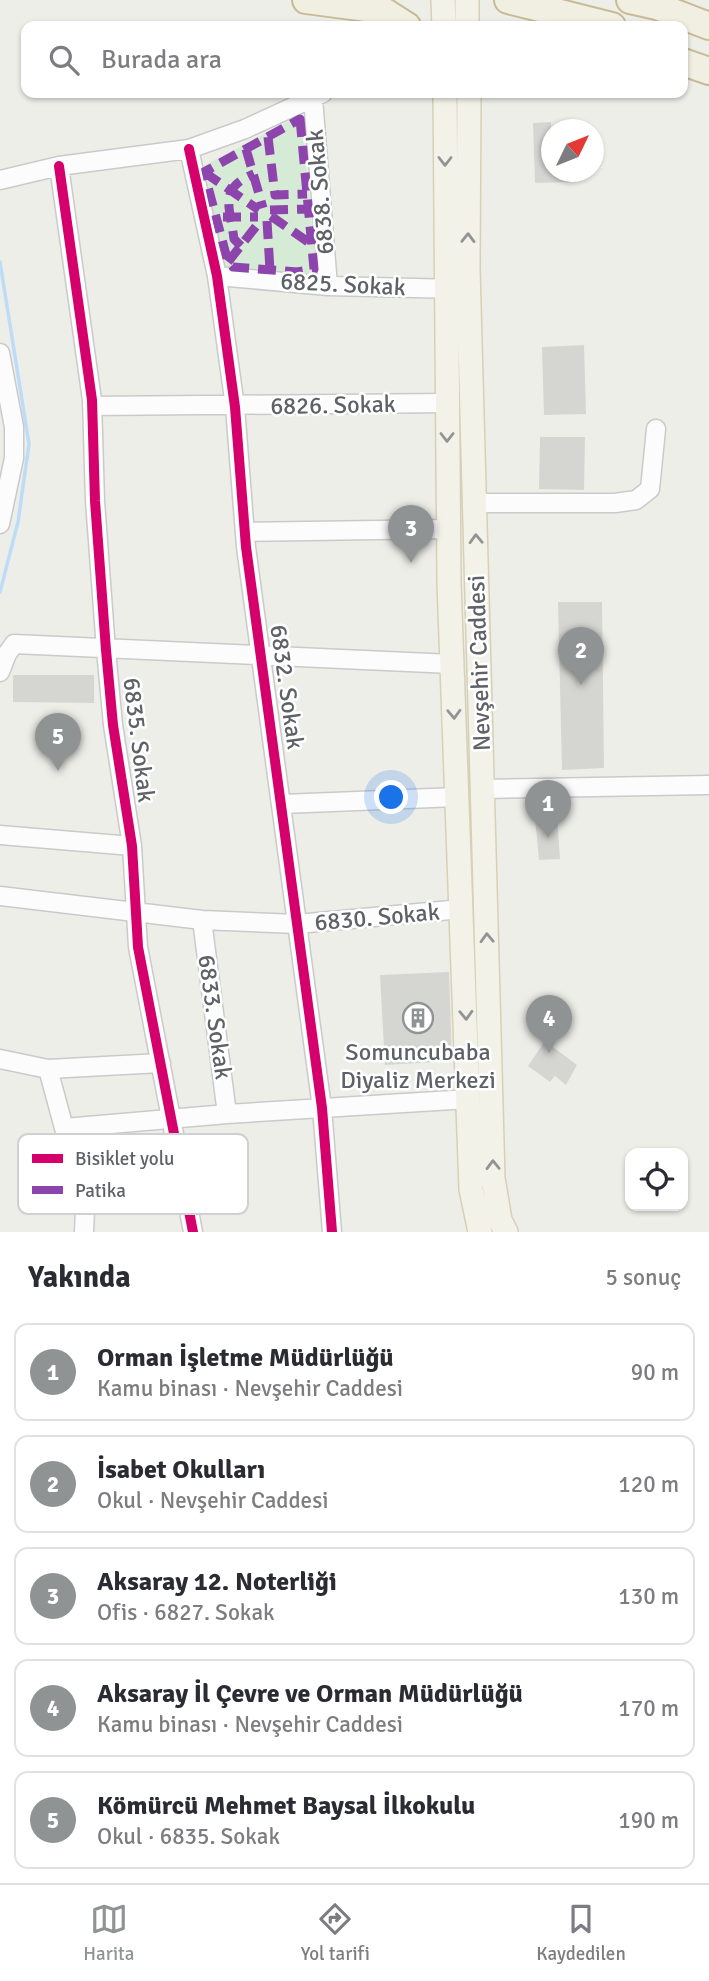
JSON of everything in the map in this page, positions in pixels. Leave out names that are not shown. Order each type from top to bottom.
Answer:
[{"type":"highway","points":[[306,0],[382,10],[399,21]]},
{"type":"highway","points":[[508,0],[592,21]]},
{"type":"highway","points":[[630,0],[657,6],[709,26]]},
{"type":"highway","points":[[686,0],[709,7]]},
{"type":"highway","points":[[688,50],[709,56]]},
{"type":"highway","points":[[688,64],[709,71]]},
{"type":"main road","points":[[443,0],[444,21]]},
{"type":"main road","points":[[467,0],[467,21]]},
{"type":"main road","name":"Nevşehir Caddesi","points":[[445,98],[475,503],[493,1178],[503,1226]]},
{"type":"main road","name":"Nevşehir Caddesi","points":[[469,98],[458,289],[447,402],[448,529],[471,1189],[479,1232]]},
{"type":"main road","points":[[479,1232],[503,1226]]},
{"type":"street","points":[[0,180],[59,166],[189,149],[245,129],[312,98]]},
{"type":"street","name":"6838. Sokak","points":[[318,98],[328,286]]},
{"type":"street","name":"6832. Sokak","points":[[189,149],[217,276],[235,407],[245,532],[322,1108],[332,1232]]},
{"type":"street","name":"6835. Sokak","points":[[59,166],[92,406],[113,725],[132,846],[138,947],[174,1134]]},
{"type":"street","name":"6825. Sokak","points":[[217,276],[328,286],[458,289]]},
{"type":"street","points":[[0,353],[14,458],[0,524]]},
{"type":"street","name":"6826. Sokak","points":[[92,406],[235,407],[447,402]]},
{"type":"street","points":[[475,503],[615,503],[636,500],[650,489],[656,429]]},
{"type":"street","points":[[245,532],[448,529]]},
{"type":"street","points":[[1,668],[15,644],[452,664]]},
{"type":"street","points":[[483,789],[709,785]]},
{"type":"street","points":[[282,804],[457,797]]},
{"type":"street","points":[[0,835],[132,846]]},
{"type":"street","name":"6830. Sokak","points":[[0,896],[202,920],[297,924],[461,909]]},
{"type":"street","name":"6833. Sokak","points":[[202,920],[227,1114]]},
{"type":"street","points":[[0,1059],[48,1069],[161,1062]]},
{"type":"street","points":[[48,1069],[66,1134]]},
{"type":"street","points":[[64,1128],[171,1118],[469,1099]]},
{"type":"street","points":[[84,1232],[85,1214]]},
{"type":"street","points":[[87,1214],[93,1232]]},
{"type":"street","name":"6835. Sokak","points":[[190,1214],[193,1232]]},
{"type":"green space","points":[[301,115],[317,275],[234,272],[224,264],[201,176],[203,166]]},
{"type":"building","points":[[533,123],[541,123],[541,182],[573,182],[535,183]]},
{"type":"building","points":[[584,345],[586,414],[544,415],[542,347]]},
{"type":"building","points":[[540,437],[585,437],[584,490],[539,489]]},
{"type":"building","points":[[558,602],[602,602],[604,768],[562,770]]},
{"type":"building","points":[[13,675],[94,675],[94,703],[13,702]]},
{"type":"building","points":[[557,816],[560,859],[539,860],[535,818]]},
{"type":"building","name":"Somuncubaba Diyaliz Merkezi","points":[[449,972],[452,1061],[385,1065],[380,975]]},
{"type":"building","points":[[545,1041],[577,1065],[566,1085],[555,1076],[550,1082],[528,1066]]},
{"type":"waterway","points":[[0,262],[29,444],[18,522],[0,592]]},
{"type":"marked path","points":[[300,119],[314,269],[297,272],[233,267],[228,262],[204,172],[300,119]]},
{"type":"marked path","points":[[268,137],[275,195],[307,194]]},
{"type":"marked path","points":[[246,149],[263,208]]},
{"type":"marked path","points":[[204,172],[259,210]]},
{"type":"marked path","points":[[241,246],[234,239],[229,200],[235,186],[254,174]]},
{"type":"marked path","points":[[270,210],[308,209]]},
{"type":"marked path","points":[[271,216],[311,244]]},
{"type":"marked path","points":[[223,217],[258,217]]},
{"type":"marked path","points":[[228,262],[261,220]]},
{"type":"marked path","points":[[267,221],[270,270]]},
{"type":"cycle path","points":[[189,149],[217,276],[235,407],[246,547],[322,1108],[332,1232]]},
{"type":"cycle path","points":[[59,166],[92,400],[95,501],[106,650],[113,725],[132,846],[138,947],[174,1134]]},
{"type":"cycle path","points":[[190,1214],[193,1232]]},
{"type":"place","name":"Aksaray 12. Noterliği","points":[[411,563]]},
{"type":"place","name":"İsabet Okulları","points":[[581,685]]},
{"type":"place","name":"Kömürcü Mehmet Baysal İlkokulu","points":[[58,771]]},
{"type":"place","name":"Orman İşletme Müdürlüğü","points":[[548,838]]},
{"type":"place","name":"Somuncubaba Diyaliz Merkezi","points":[[418,1018]]},
{"type":"place","name":"Aksaray İl Çevre ve Orman Müdürlüğü","points":[[549,1053]]}]
